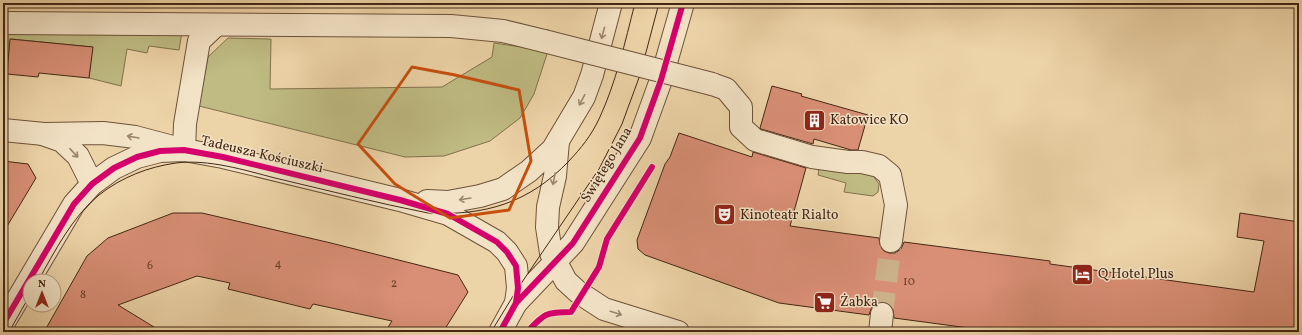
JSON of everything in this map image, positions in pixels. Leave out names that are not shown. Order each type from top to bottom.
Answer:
[{"type":"street","points":[[611,3],[592,75],[584,97],[558,141],[555,176],[548,207],[547,227],[551,253],[566,281],[578,292],[604,309],[678,332]]},
{"type":"street","name":"Świętego Jana","points":[[516,304],[572,242],[640,138],[661,80],[683,3]]},
{"type":"street","points":[[3,23],[450,26],[502,31],[544,41],[712,84],[726,89],[741,107],[741,128],[755,140],[812,157],[848,162],[862,162],[879,166],[890,175],[896,205],[891,242]]},
{"type":"street","points":[[3,130],[44,134],[109,134],[135,136],[184,150],[185,124],[199,41],[216,25]]},
{"type":"street","points":[[44,134],[62,141],[78,156],[92,184]]},
{"type":"street","name":"Tadeusza Kościuszki","points":[[400,200],[448,202],[480,196],[502,189],[529,172],[553,149],[558,141]]},
{"type":"street","name":"Tadeusza Kościuszki","points":[[3,324],[74,204],[92,184],[114,168],[136,157],[160,151],[184,150],[223,157],[400,200],[448,214],[497,242],[507,252],[516,266],[518,288],[516,304]]},
{"type":"street","points":[[500,332],[516,304]]},
{"type":"highlighted area","points":[[412,67],[455,75],[519,90],[531,161],[509,210],[450,218],[395,184],[358,144]]},
{"type":"shaded area","points":[[3,30],[182,32],[179,50],[149,46],[147,53],[127,49],[121,86],[89,78],[92,47],[11,39],[9,54],[3,54]]},
{"type":"shaded area","points":[[228,38],[271,39],[270,89],[442,87],[492,57],[494,43],[548,51],[534,94],[520,118],[490,141],[444,156],[405,157],[199,106],[208,57]]},
{"type":"shaded area","points":[[819,168],[872,174],[879,184],[878,192],[873,196],[844,192],[846,183],[818,175]]},
{"type":"building","points":[[10,39],[93,47],[89,78],[39,73],[38,77],[7,74]]},
{"type":"building","name":"Katowice KO","points":[[772,86],[868,115],[858,150],[851,150],[814,139],[813,144],[761,129],[760,128]]},
{"type":"building","points":[[679,133],[752,157],[753,152],[806,168],[790,226],[879,238],[880,246],[884,251],[889,253],[895,253],[901,249],[904,242],[1050,261],[1050,264],[1254,292],[1264,241],[1237,237],[1240,213],[1299,222],[1299,332],[999,332],[894,318],[893,309],[890,304],[884,302],[877,302],[872,306],[869,315],[779,303],[645,255],[638,249],[637,240],[665,164],[670,157]]},
{"type":"building","points":[[3,161],[28,164],[36,178],[3,233]]},
{"type":"building","points":[[173,213],[202,213],[331,243],[458,275],[468,292],[443,332],[385,332],[392,321],[313,304],[310,309],[228,289],[230,283],[197,276],[118,305],[162,332],[44,332],[55,313],[62,313],[62,300],[87,256],[108,238]]},
{"type":"tunnel","points":[[882,314],[891,241]]},
{"type":"tram line","points":[[43,273],[72,224],[99,195],[126,178],[145,170],[176,163],[188,162],[226,166],[428,213],[468,212],[487,209],[522,197],[554,175],[586,142],[593,131],[605,105],[615,77],[635,3]]},
{"type":"tram line","points":[[491,332],[518,288],[599,169],[622,124],[640,75],[659,3]]},
{"type":"tram line","points":[[9,332],[22,309]]},
{"type":"cycle path","points":[[500,332],[516,303],[573,243],[640,138],[661,80],[683,3]]},
{"type":"cycle path","points":[[3,324],[74,204],[92,184],[114,168],[137,157],[160,151],[184,150],[223,157],[400,200],[448,214],[497,242],[507,252],[516,266],[518,288],[516,303]]},
{"type":"cycle path","points":[[527,332],[537,321],[546,315],[571,312],[599,267],[607,239],[652,167]]},
{"type":"place","name":"Katowice KO","points":[[814,120]]},
{"type":"place","name":"Kinoteatr Rialto","points":[[725,215]]},
{"type":"place","name":"Q Hotel Plus","points":[[1083,274]]},
{"type":"place","name":"Żabka","points":[[824,302]]}]
